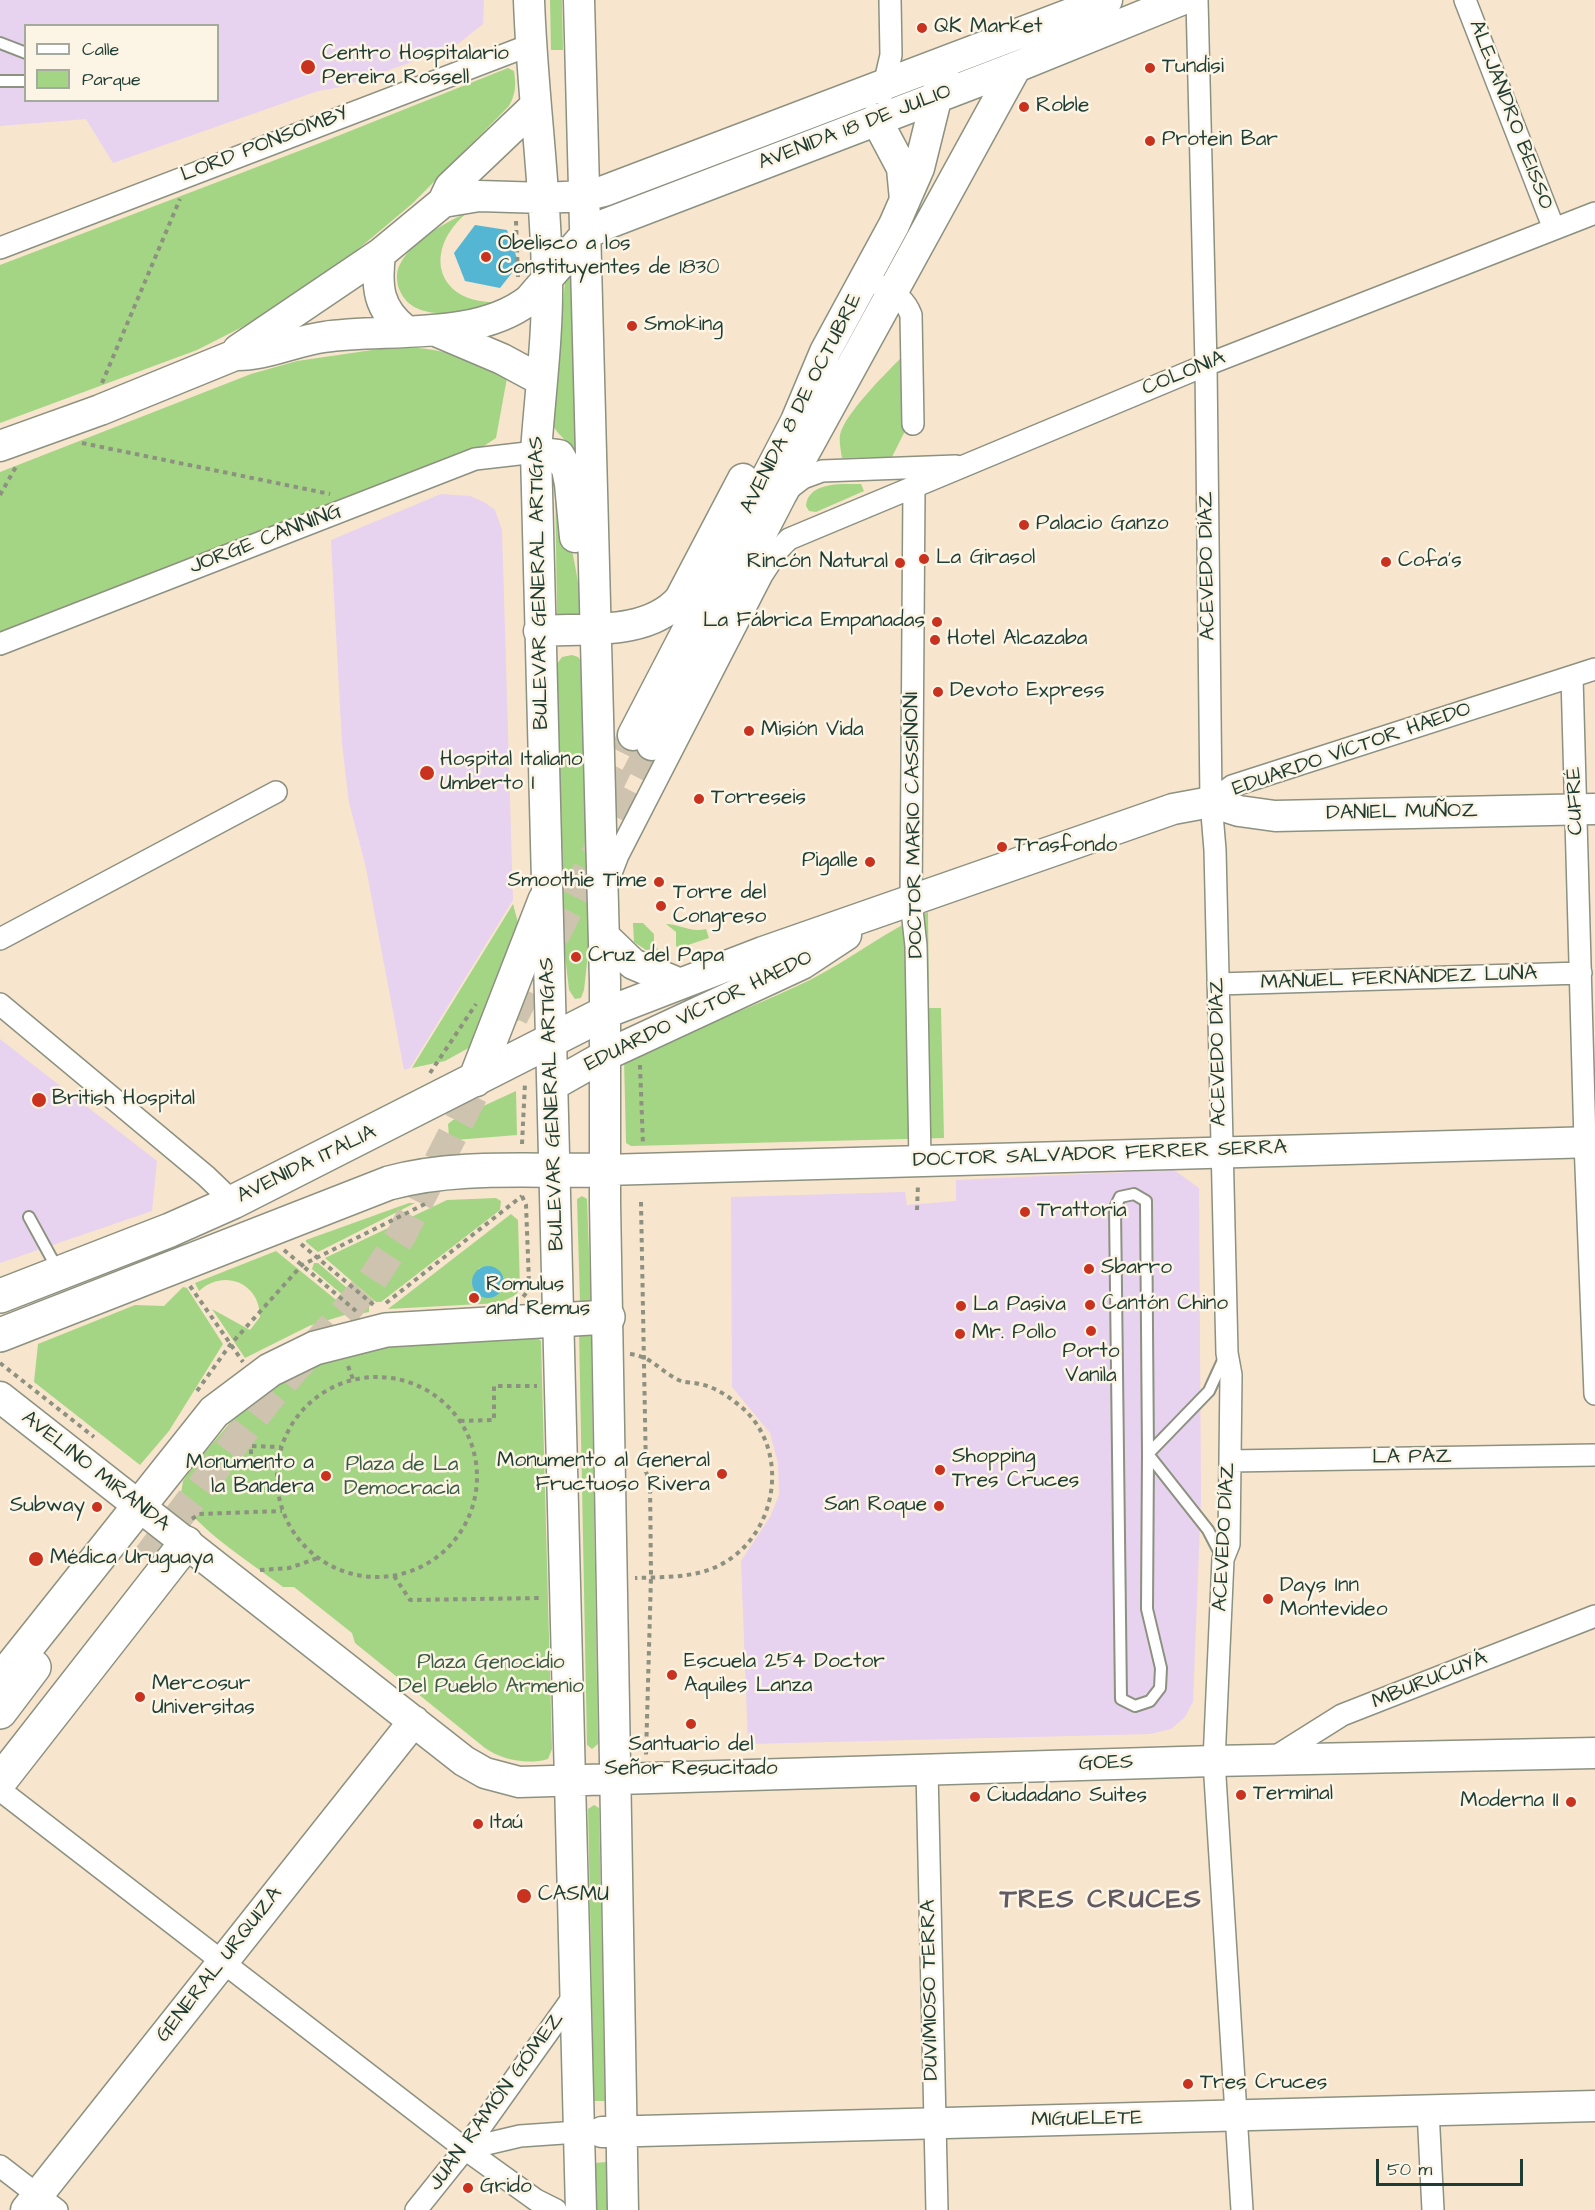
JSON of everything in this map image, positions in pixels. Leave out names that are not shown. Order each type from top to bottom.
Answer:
[{"type":"main road","name":"BULEVAR GENERAL ARTIGAS","points":[[529,0],[534,107],[544,198],[533,282],[541,380],[536,452],[539,632],[545,900],[552,1042],[562,1386],[581,2210]]},
{"type":"main road","points":[[579,0],[606,1013],[605,1170],[623,2210]]},
{"type":"main road","name":"AVENIDA 18 DE JULIO","points":[[544,198],[584,196],[644,177],[1107,0]]},
{"type":"main road","name":"AVENIDA 18 DE JULIO","points":[[533,282],[586,234],[876,119],[1016,67],[1181,0]]},
{"type":"main road","name":"AVENIDA 8 DE OCTUBRE","points":[[945,63],[920,168],[866,278],[813,377],[796,421],[643,740],[781,495],[1016,67]]},
{"type":"main road","points":[[234,355],[241,346],[380,254],[443,202],[450,187],[534,107]]},
{"type":"main road","points":[[876,119],[902,168],[905,200]]},
{"type":"main road","points":[[443,202],[479,196],[544,198]]},
{"type":"main road","points":[[380,254],[378,281],[381,299],[386,312],[405,330]]},
{"type":"main road","points":[[0,446],[89,414],[234,355],[245,355],[321,338],[405,330],[436,331],[477,324],[507,313],[529,300],[533,282]]},
{"type":"main road","points":[[436,331],[502,359],[541,380]]},
{"type":"main road","points":[[539,632],[641,624],[658,618],[675,604],[777,418],[813,377]]},
{"type":"main road","points":[[536,452],[559,455],[567,469],[574,531],[580,556],[594,580]]},
{"type":"main road","name":"DANIEL MUÑOZ","points":[[1211,802],[1239,811],[1275,816],[1586,810]]},
{"type":"main road","name":"EDUARDO VÍCTOR HAEDO","points":[[606,1013],[678,983],[1173,809],[1211,802]]},
{"type":"main road","points":[[475,1080],[545,900]]},
{"type":"main road","name":"EDUARDO VÍCTOR HAEDO","points":[[553,1085],[606,1054],[802,964],[872,915]]},
{"type":"main road","points":[[604,936],[633,964],[678,983]]},
{"type":"main road","name":"AVENIDA ITALIA","points":[[0,1296],[170,1230],[233,1202],[606,1013]]},
{"type":"main road","name":"DOCTOR SALVADOR FERRER SERRA","points":[[605,1170],[1590,1142]]},
{"type":"main road","name":"AVENIDA ITALIA","points":[[0,1335],[389,1183],[417,1176],[605,1170]]},
{"type":"main road","points":[[0,1681],[214,1412],[234,1395],[292,1357],[315,1348],[386,1330],[608,1317]]},
{"type":"main road","name":"AVELINO MIRANDA","points":[[0,1397],[464,1761],[485,1773],[519,1782],[617,1779]]},
{"type":"main road","points":[[0,1781],[180,1539]]},
{"type":"main road","points":[[0,1712],[137,1552],[0,1749]]},
{"type":"main road","name":"GENERAL URQUIZA","points":[[40,2205],[222,1960],[414,1721]]},
{"type":"main road","name":"GOES","points":[[617,1779],[1214,1761],[1595,1753]]},
{"type":"main road","name":"MIGUELETE","points":[[578,2132],[1238,2117],[1595,2106]]},
{"type":"street","points":[[876,119],[891,55],[890,0]]},
{"type":"street","name":"ACEVEDO DÍAZ","points":[[1197,0],[1206,365],[1211,802],[1215,850],[1227,1353],[1231,1375],[1229,1544],[1223,1559],[1214,1761],[1242,2210]]},
{"type":"street","name":"ALEJANDRO BEISSO","points":[[1466,0],[1554,229]]},
{"type":"street","name":"LORD PONSOMBY","points":[[0,248],[530,45]]},
{"type":"street","name":"COLONIA","points":[[602,895],[632,828],[757,586],[779,549],[800,532],[914,489],[959,466],[1206,365],[1595,213]]},
{"type":"street","points":[[866,278],[892,292],[907,305],[910,315],[914,424]]},
{"type":"street","name":"JORGE CANNING","points":[[0,644],[475,459],[536,452]]},
{"type":"street","name":"AVENIDA 8 DE OCTUBRE","points":[[781,495],[803,478],[822,471],[959,466]]},
{"type":"street","name":"DOCTOR MARIO CASSINONI","points":[[914,489],[911,901],[916,946],[920,1160]]},
{"type":"street","name":"EDUARDO VÍCTOR HAEDO","points":[[1211,802],[1232,786],[1595,669]]},
{"type":"street","name":"CUFRÉ","points":[[1572,677],[1586,810],[1581,973],[1590,1142],[1595,1394]]},
{"type":"street","points":[[0,939],[276,792]]},
{"type":"street","name":"MANUEL FERNÁNDEZ LUNA","points":[[1218,984],[1581,973]]},
{"type":"street","points":[[0,1004],[206,1176],[233,1202]]},
{"type":"street","name":"LA PAZ","points":[[1230,1461],[1595,1455]]},
{"type":"street","name":"MBURUCUYÁ","points":[[1272,1760],[1342,1715],[1595,1616]]},
{"type":"street","name":"DUVIMIOSO TERRA","points":[[927,1770],[937,2210]]},
{"type":"street","points":[[0,1790],[465,2149],[536,2200],[555,2210]]},
{"type":"street","name":"JUAN RAMÓN GÓMEZ","points":[[416,2210],[465,2149],[576,1993]]},
{"type":"street","points":[[1428,2110],[1433,2210]]},
{"type":"street","points":[[465,2149],[520,2136],[578,2132]]},
{"type":"street","points":[[0,2166],[40,2205]]},
{"type":"lane","points":[[0,43],[24,52]]},
{"type":"lane","points":[[0,81],[24,81]]},
{"type":"lane","points":[[1223,1559],[1208,1530],[1148,1454],[1146,1201],[1134,1194],[1120,1197],[1115,1208],[1121,1698],[1135,1706],[1150,1701],[1160,1688],[1161,1668],[1147,1609],[1148,1454],[1209,1391],[1227,1353]]},
{"type":"lane","points":[[28,1217],[60,1272]]},
{"type":"path","points":[[89,414],[191,173]]},
{"type":"path","points":[[516,219],[533,282]]},
{"type":"path","points":[[75,441],[366,501]]},
{"type":"path","points":[[425,1081],[480,997]]},
{"type":"path","points":[[638,1060],[641,1068],[643,1146]]},
{"type":"path","points":[[522,1148],[525,1074]]},
{"type":"path","points":[[268,1231],[316,1257],[379,1312],[522,1196]]},
{"type":"path","points":[[191,1399],[230,1345],[302,1265],[432,1199]]},
{"type":"path","points":[[641,1202],[651,1577],[646,1778]]},
{"type":"path","points":[[268,1231],[279,1246],[364,1317]]},
{"type":"path","points":[[175,1266],[245,1365]]},
{"type":"path","points":[[608,1352],[644,1356],[681,1381],[701,1384],[737,1402],[762,1434],[770,1453],[773,1473],[772,1493],[767,1512],[746,1546],[730,1559],[712,1569],[692,1574],[612,1579]]},
{"type":"path","points":[[0,1363],[99,1441]]},
{"type":"path","points":[[373,1376],[413,1383],[447,1405],[460,1421],[476,1458],[475,1498],[469,1517],[453,1542],[431,1562],[394,1576],[354,1574],[318,1558],[291,1529],[282,1511],[276,1474],[281,1447],[293,1422],[319,1395],[353,1379],[373,1376]]},
{"type":"path","points":[[460,1421],[494,1420],[494,1386],[562,1386]]},
{"type":"path","points":[[173,1463],[251,1463],[251,1446],[281,1447]]},
{"type":"path","points":[[180,1539],[199,1514],[282,1511]]},
{"type":"path","points":[[222,1572],[289,1568],[318,1558]]},
{"type":"path","points":[[394,1576],[410,1600],[566,1598]]},
{"type":"shaded area","name":"Centro Hospitalario Pereira Rossell","points":[[0,0],[484,0],[483,24],[454,47],[341,87],[318,91],[113,163],[86,119],[0,126]]},
{"type":"shaded area","name":"Hospital Italiano Umberto I","points":[[441,494],[470,496],[484,502],[495,510],[502,530],[513,900],[410,1068],[404,1070],[366,868],[349,802],[342,744],[331,540]]},
{"type":"shaded area","name":"British Hospital","points":[[0,1039],[157,1161],[152,1211],[0,1263]]},
{"type":"shaded area","points":[[1174,1170],[1199,1188],[1201,1500],[1193,1702],[1185,1717],[1171,1729],[1150,1734],[748,1744],[741,1561],[770,1517],[779,1495],[778,1463],[770,1433],[732,1387],[731,1197],[905,1192],[907,1205],[956,1201],[956,1180]]},
{"type":"green space","points":[[550,0],[562,0],[563,50],[551,50]]},
{"type":"green space","points":[[508,68],[514,71],[515,80],[514,93],[509,106],[413,203],[344,261],[254,321],[197,350],[0,423],[0,265],[325,141]]},
{"type":"green space","points":[[468,212],[453,227],[444,243],[441,258],[442,273],[450,285],[462,295],[479,301],[501,302],[461,312],[431,312],[418,309],[408,302],[399,289],[397,271],[403,259],[428,234]]},
{"type":"green space","points":[[572,272],[577,456],[553,424],[565,281]]},
{"type":"green space","points":[[393,347],[410,347],[452,354],[507,378],[496,438],[472,454],[0,633],[0,472],[251,374],[297,361]]},
{"type":"green space","points":[[905,354],[907,427],[892,457],[842,458],[840,435],[843,426],[868,393]]},
{"type":"green space","points":[[555,478],[576,572],[580,607],[578,616],[561,618],[557,615]]},
{"type":"green space","points":[[836,484],[861,484],[864,491],[816,512],[809,511],[806,506],[808,498],[820,488]]},
{"type":"green space","points":[[572,655],[578,657],[583,663],[589,945],[584,990],[581,998],[575,999],[569,990],[565,955],[557,664],[562,657]]},
{"type":"green space","points":[[513,904],[523,941],[523,1018],[445,1061],[412,1068]]},
{"type":"green space","points":[[928,912],[929,1008],[941,1008],[944,1138],[631,1146],[626,1143],[624,1058],[741,1011],[810,980]]},
{"type":"green space","points":[[633,923],[643,923],[654,934],[654,943],[661,954],[646,950],[634,942]]},
{"type":"green space","points":[[666,924],[695,930],[706,929],[709,938],[679,948],[676,946],[676,932]]},
{"type":"green space","points":[[516,1091],[517,1135],[455,1140],[449,1136],[448,1124],[453,1120]]},
{"type":"green space","points":[[582,1196],[587,1199],[591,1302],[580,1303],[577,1199]]},
{"type":"green space","points":[[496,1198],[501,1201],[500,1210],[381,1302],[376,1302],[325,1258],[447,1200]]},
{"type":"green space","points":[[409,1203],[415,1203],[318,1252],[306,1242],[306,1240]]},
{"type":"green space","points":[[511,1214],[518,1220],[520,1288],[516,1295],[499,1303],[388,1309]],"holes":[[[488,1266],[502,1275],[504,1279],[496,1295],[488,1297],[480,1295],[472,1282],[479,1268]]]},
{"type":"green space","points":[[276,1251],[346,1308],[348,1314],[309,1326],[245,1358],[212,1309],[250,1330],[260,1317],[254,1295],[239,1283],[229,1280],[209,1284],[199,1291],[195,1283]]},
{"type":"green space","points":[[314,1263],[318,1263],[369,1307],[369,1312],[364,1313],[312,1269]]},
{"type":"green space","points":[[183,1287],[187,1288],[223,1344],[169,1431],[140,1465],[34,1382],[38,1344],[135,1305],[164,1306]]},
{"type":"green space","points":[[579,1332],[591,1332],[598,1744],[592,1749],[587,1745]]},
{"type":"green space","name":"Plaza de La Democracia","points":[[534,1335],[541,1341],[552,1749],[548,1759],[532,1762],[507,1758],[485,1748],[355,1643],[352,1633],[294,1587],[283,1587],[199,1523],[180,1499],[183,1481],[193,1466],[236,1416],[271,1382],[337,1349]]},
{"type":"green space","points":[[594,1805],[599,1808],[605,2101],[594,2101],[588,1809]]},
{"type":"green space","points":[[606,2162],[608,2210],[595,2210],[595,2163]]},
{"type":"water","points":[[475,225],[507,230],[519,264],[500,288],[465,281],[454,253]]},
{"type":"water","points":[[488,1266],[499,1271],[504,1282],[499,1293],[488,1298],[477,1293],[472,1282],[477,1271]]},
{"type":"tunnel","points":[[604,794],[633,735]]},
{"type":"tunnel","points":[[513,1017],[652,745]]},
{"type":"tunnel","points":[[146,1559],[269,1398],[371,1282],[402,1234],[489,1063]]},
{"type":"place","name":"QK Market","points":[[922,28]]},
{"type":"place","name":"Centro Hospitalario Pereira Rossell","points":[[308,67]]},
{"type":"place","name":"Tundisi","points":[[1150,68]]},
{"type":"place","name":"Roble","points":[[1024,107]]},
{"type":"place","name":"Protein Bar","points":[[1150,141]]},
{"type":"place","name":"Obelisco a los Constituyentes de 1830","points":[[486,257]]},
{"type":"place","name":"Smoking","points":[[632,326]]},
{"type":"place","name":"Palacio Ganzo","points":[[1024,525]]},
{"type":"place","name":"La Girasol","points":[[924,559]]},
{"type":"place","name":"Cofa's","points":[[1386,562]]},
{"type":"place","name":"Rincón Natural","points":[[900,563]]},
{"type":"place","name":"La Fábrica Empanadas","points":[[937,622]]},
{"type":"place","name":"Hotel Alcazaba","points":[[935,640]]},
{"type":"place","name":"Devoto Express","points":[[938,692]]},
{"type":"place","name":"Misión Vida","points":[[749,731]]},
{"type":"place","name":"Hospital Italiano Umberto I","points":[[427,773]]},
{"type":"place","name":"Torreseis","points":[[699,799]]},
{"type":"place","name":"Trasfondo","points":[[1002,847]]},
{"type":"place","name":"Pigalle","points":[[870,862]]},
{"type":"place","name":"Smoothie Time","points":[[659,882]]},
{"type":"place","name":"Torre del Congreso","points":[[661,906]]},
{"type":"place","name":"Cruz del Papa","points":[[576,957]]},
{"type":"place","name":"British Hospital","points":[[39,1100]]},
{"type":"place","name":"Trattoria","points":[[1025,1212]]},
{"type":"place","name":"Sbarro","points":[[1089,1269]]},
{"type":"place","name":"Romulus and Remus","points":[[474,1298]]},
{"type":"place","name":"Cantón Chino","points":[[1090,1305]]},
{"type":"place","name":"La Pasiva","points":[[961,1306]]},
{"type":"place","name":"Porto Vanila","points":[[1091,1331]]},
{"type":"place","name":"Mr. Pollo","points":[[960,1334]]},
{"type":"place","name":"Shopping Tres Cruces","points":[[940,1470]]},
{"type":"place","name":"Monumento al General Fructuoso Rivera","points":[[722,1474]]},
{"type":"place","name":"Monumento a la Bandera","points":[[326,1476]]},
{"type":"place","name":"San Roque","points":[[939,1506]]},
{"type":"place","name":"Subway","points":[[97,1507]]},
{"type":"place","name":"Médica Uruguaya","points":[[36,1559]]},
{"type":"place","name":"Days Inn Montevideo","points":[[1268,1599]]},
{"type":"place","name":"Escuela 254 Doctor Aquiles Lanza","points":[[672,1675]]},
{"type":"place","name":"Mercosur Universitas","points":[[140,1697]]},
{"type":"place","name":"Santuario del Señor Resucitado","points":[[691,1724]]},
{"type":"place","name":"Terminal","points":[[1241,1795]]},
{"type":"place","name":"Ciudadano Suites","points":[[975,1797]]},
{"type":"place","name":"Moderna II","points":[[1571,1802]]},
{"type":"place","name":"Itaú","points":[[478,1824]]},
{"type":"place","name":"CASMU","points":[[524,1896]]},
{"type":"place","name":"Tres Cruces","points":[[1188,2084]]},
{"type":"place","name":"Grido","points":[[468,2188]]},
{"type":"district","name":"TRES CRUCES","points":[[1101,1901]]},
{"type":"park label","name":"Plaza Genocidio Del Pueblo Armenio","points":[[491,1676]]}]
